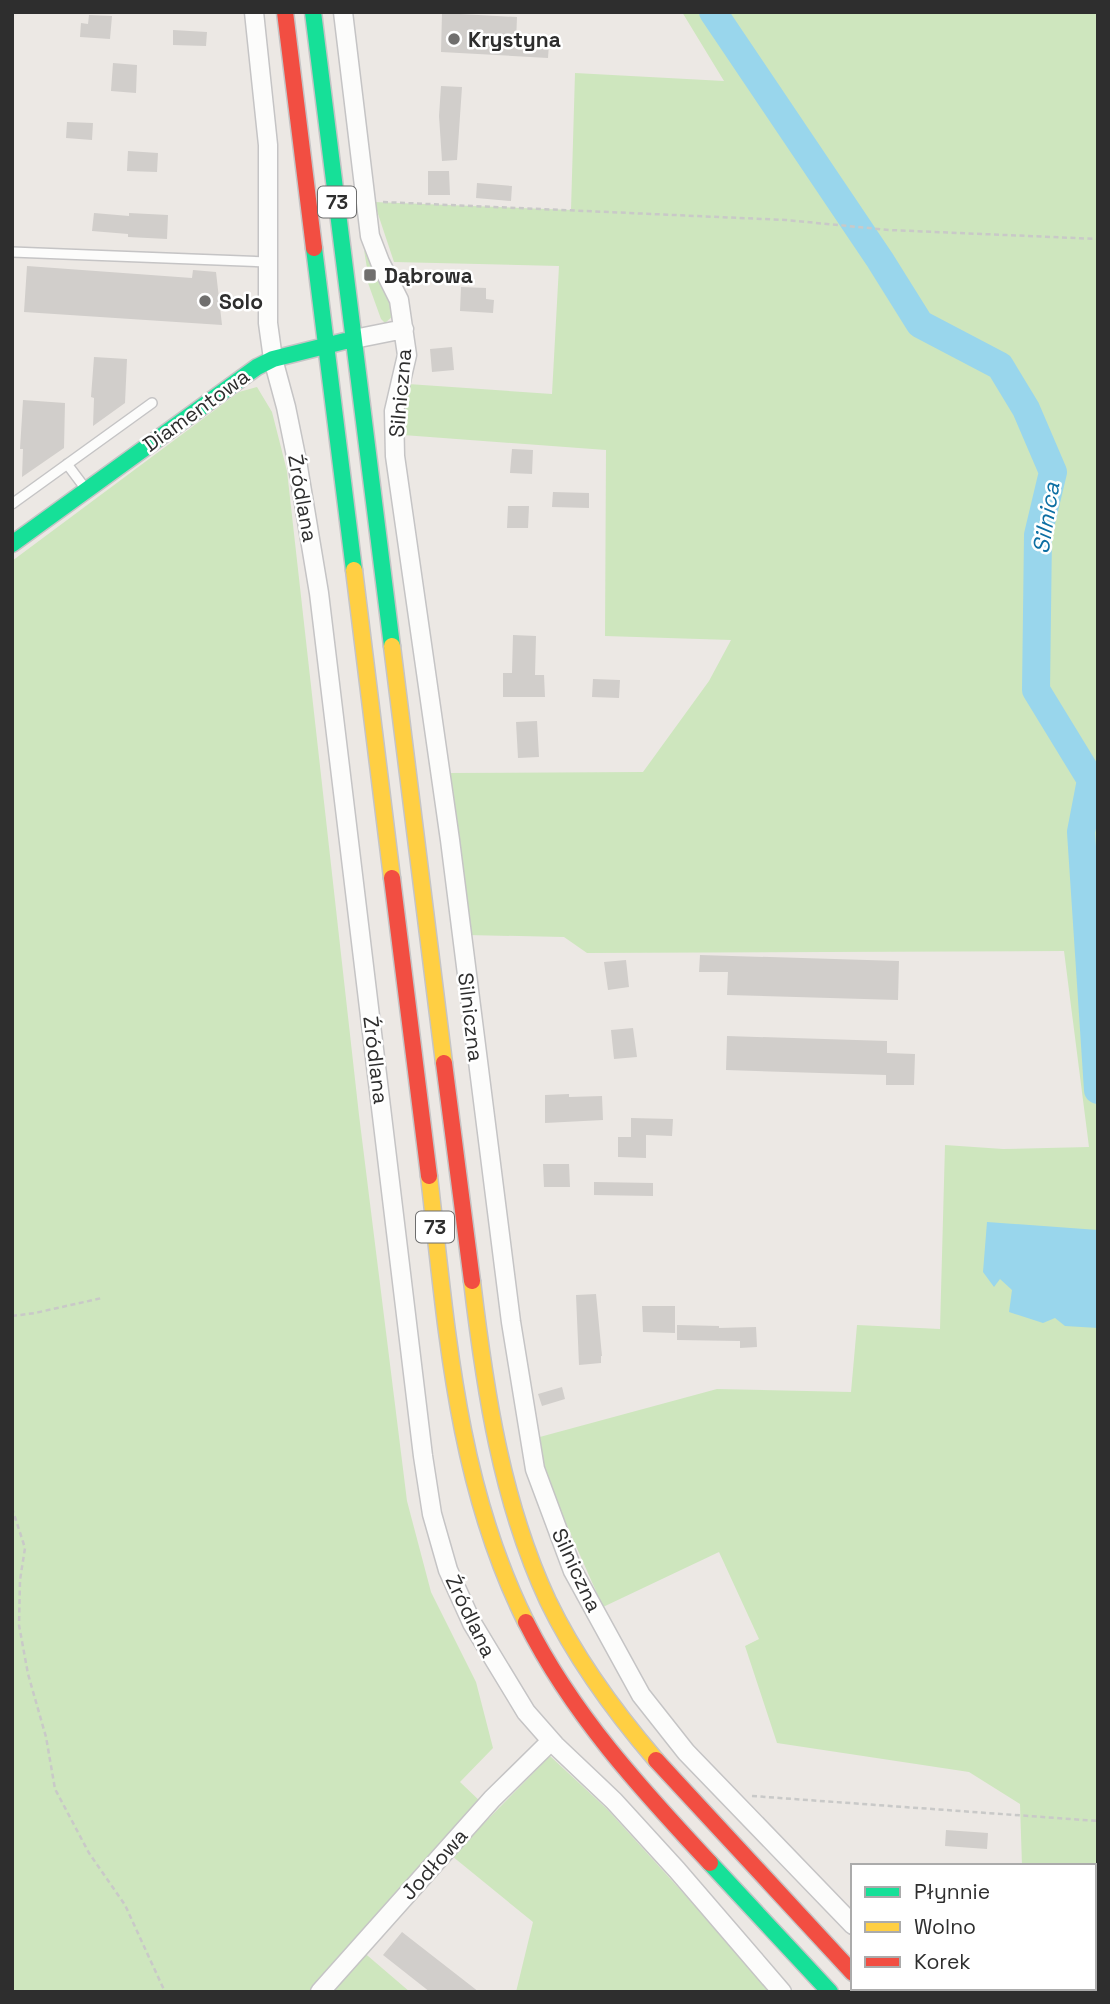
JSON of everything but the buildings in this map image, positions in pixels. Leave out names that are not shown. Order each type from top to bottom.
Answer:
[{"type":"main road","name":"73","points":[[285,12],[443,1294],[464,1437],[482,1510],[501,1565],[531,1632],[558,1680],[584,1718],[639,1788],[830,1992]]},
{"type":"main road","name":"73","points":[[313,12],[482,1364],[494,1439],[514,1515],[549,1602],[613,1709],[680,1789],[851,1971]]},
{"type":"main road","name":"Diamentowa","points":[[12,544],[257,367],[273,359],[354,339]]},
{"type":"street","name":"Źródlana","points":[[254,12],[268,145],[268,323],[273,359],[289,420],[319,593],[432,1514],[448,1570],[472,1623],[526,1712],[551,1741],[641,1831],[782,1992]]},
{"type":"street","name":"Silniczna","points":[[343,12],[370,236],[399,300],[404,328],[407,355],[394,411],[395,456],[448,826],[511,1322],[535,1469],[573,1571],[641,1695],[685,1752],[851,1923]]},
{"type":"street","name":"Diamentowa","points":[[354,339],[404,328]]},
{"type":"street","name":"Jodłowa","points":[[320,1992],[492,1799],[551,1741]]},
{"type":"lane","points":[[12,251],[267,262]]},
{"type":"lane","points":[[12,505],[152,403]]},
{"type":"lane","points":[[67,464],[86,490]]},
{"type":"path","points":[[366,201],[786,220],[889,230],[1098,239]]},
{"type":"path","points":[[12,1316],[102,1298]]},
{"type":"path","points":[[12,1508],[25,1548],[20,1580],[19,1625],[28,1674],[46,1737],[55,1789],[89,1853],[125,1905],[165,1992]]},
{"type":"path","points":[[728,1794],[1098,1821]]},
{"type":"green space","points":[[682,12],[1098,12],[1098,1992],[931,1992],[930,1990],[1096,1990],[1096,1864],[1022,1864],[1020,1804],[969,1772],[777,1743],[745,1646],[759,1639],[719,1552],[603,1607],[541,1467],[536,1438],[717,1389],[851,1392],[857,1325],[940,1329],[945,1145],[1003,1149],[1089,1147],[1064,951],[587,953],[564,937],[467,935],[447,773],[643,772],[709,681],[731,640],[605,636],[606,450],[403,435],[408,384],[552,394],[559,266],[394,262],[374,202],[571,210],[575,73],[724,81]]},
{"type":"green space","points":[[364,250],[393,304],[393,316],[385,323],[381,319],[368,283],[372,282]]},
{"type":"green space","points":[[257,387],[272,412],[287,471],[359,1115],[407,1501],[431,1592],[476,1682],[493,1748],[460,1782],[484,1805],[361,1950],[410,1992],[12,1992],[12,561],[239,392]]},
{"type":"green space","points":[[550,1756],[607,1809],[773,1992],[516,1992],[533,1922],[452,1856]]},
{"type":"water","points":[[987,1222],[1098,1230],[1098,1328],[1065,1326],[1055,1318],[1043,1323],[1009,1312],[1012,1290],[1000,1279],[994,1287],[983,1272]]},
{"type":"waterway","name":"Silnica","points":[[713,12],[920,324],[1000,366],[1026,409],[1053,472],[1038,535],[1036,690],[1091,780],[1081,832],[1098,1090]]},
{"type":"traffic: fast","points":[[313,12],[392,646]]},
{"type":"traffic: fast","points":[[314,248],[354,570]]},
{"type":"traffic: fast","points":[[12,544],[257,367],[273,359],[345,341]]},
{"type":"traffic: fast","points":[[710,1863],[830,1992]]},
{"type":"traffic: slow","points":[[354,570],[392,878]]},
{"type":"traffic: slow","points":[[392,646],[444,1063]]},
{"type":"traffic: slow","points":[[429,1176],[449,1348],[469,1460],[502,1569],[526,1622]]},
{"type":"traffic: slow","points":[[472,1281],[497,1444],[518,1524],[532,1563],[548,1601],[583,1664],[625,1723],[656,1760]]},
{"type":"traffic: jam","points":[[285,12],[314,248]]},
{"type":"traffic: jam","points":[[392,878],[429,1176]]},
{"type":"traffic: jam","points":[[444,1063],[472,1281]]},
{"type":"traffic: jam","points":[[526,1622],[544,1656],[586,1719],[609,1749],[710,1863]]},
{"type":"traffic: jam","points":[[656,1760],[851,1971]]},
{"type":"place","name":"Krystyna","points":[[454,39]]},
{"type":"place","name":"Dąbrowa","points":[[370,275]]},
{"type":"place","name":"Solo","points":[[205,301]]}]
